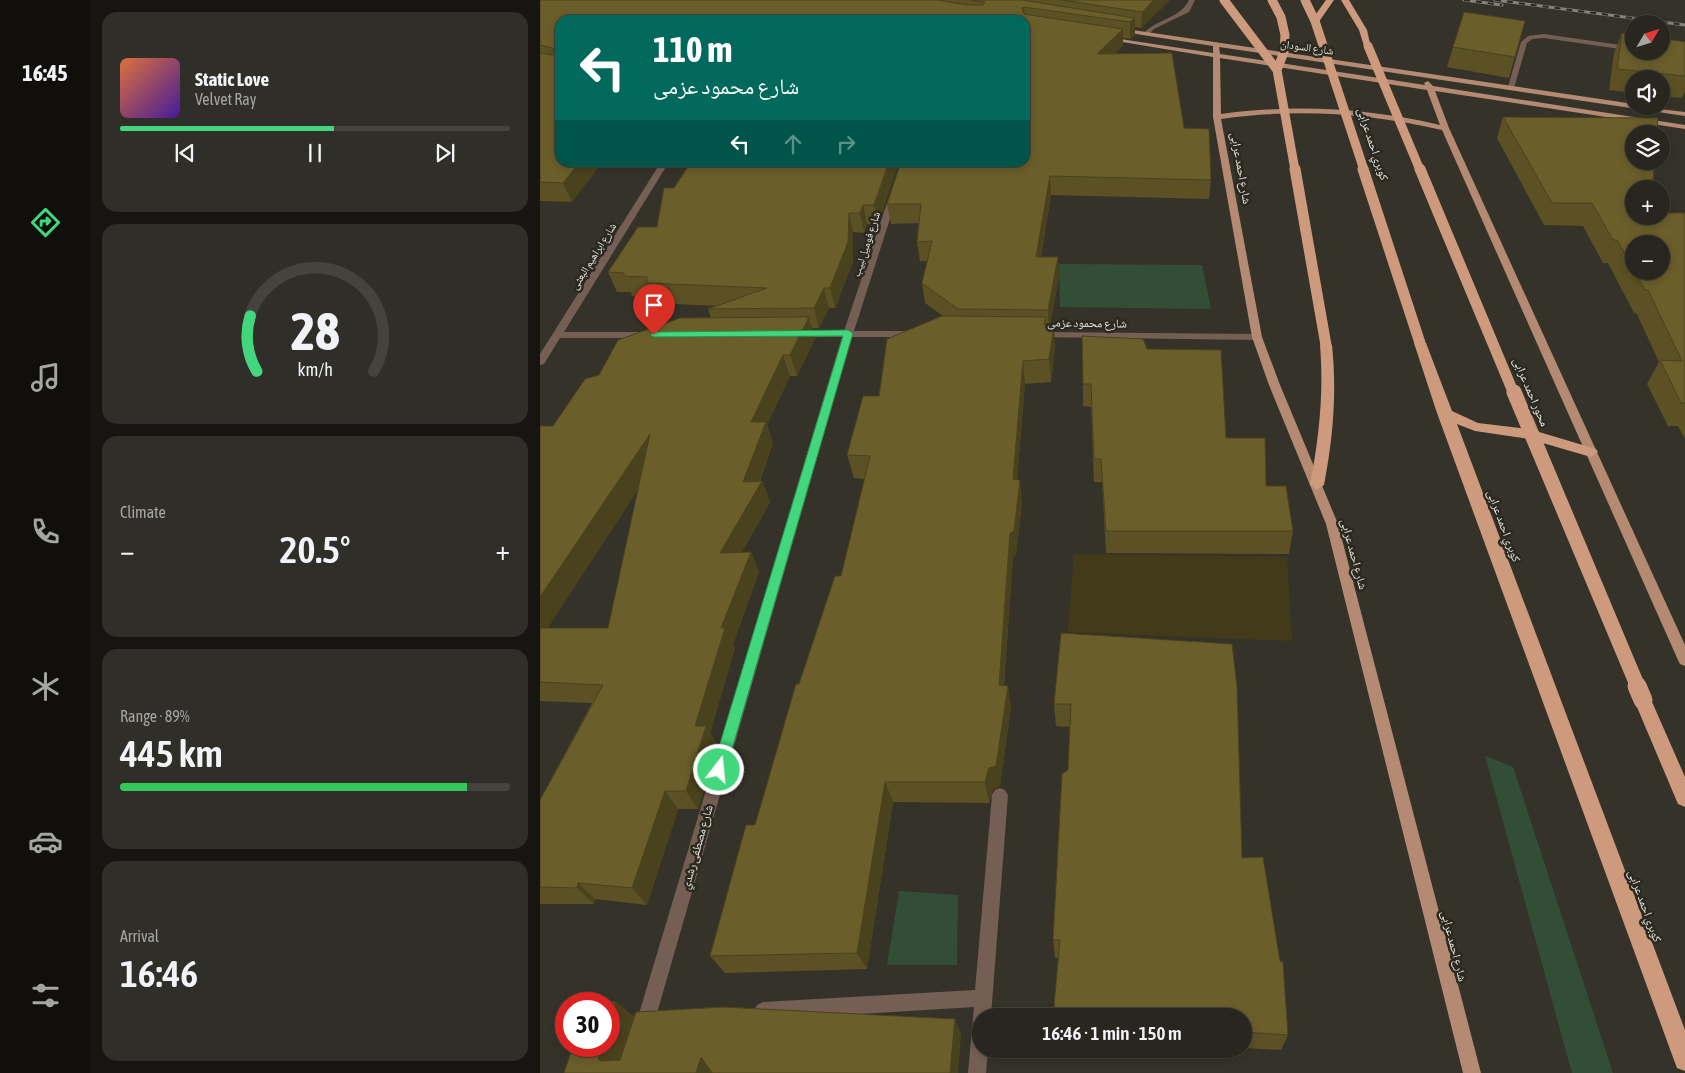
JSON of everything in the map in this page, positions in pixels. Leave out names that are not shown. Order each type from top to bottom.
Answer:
[{"type":"highway","points":[[1224,0],[1277,70],[1326,345],[1329,379],[1328,424],[1318,484]]},
{"type":"highway","points":[[1272,0],[1285,28],[1284,54],[1277,70]]},
{"type":"highway","name":"كوبري احمد عرابى","points":[[1305,0],[1315,21],[1444,412],[1685,1060]]},
{"type":"highway","points":[[1315,21],[1330,0]]},
{"type":"highway","name":"محور احمد عرابى","points":[[1345,0],[1363,30],[1685,798]]},
{"type":"highway","points":[[1444,412],[1475,427],[1529,434],[1591,452]]},
{"type":"main road","name":"شارع السودان","points":[[1108,28],[1146,34],[1216,50],[1430,88],[1685,127]]},
{"type":"main road","name":"شارع السودان","points":[[1101,38],[1426,76],[1685,114]]},
{"type":"main road","name":"شارع احمد عرابى","points":[[1216,50],[1218,117],[1257,337],[1290,427],[1318,484],[1332,524],[1472,1073]]},
{"type":"main road","points":[[1426,76],[1445,128],[1685,660]]},
{"type":"main road","points":[[1218,117],[1279,109],[1320,109],[1379,114],[1445,128]]},
{"type":"street","points":[[1146,34],[1152,28],[1187,11],[1192,0]]},
{"type":"street","points":[[1510,88],[1524,42],[1530,37],[1544,36],[1625,48]]},
{"type":"street","name":"شارع ابراهيم البعثى","points":[[540,362],[662,167]]},
{"type":"street","name":"شارع فوميل لبيب","points":[[848,333],[895,191]]},
{"type":"street","name":"شارع مصطفى رشدي","points":[[638,1045],[848,333]]},
{"type":"street","points":[[557,335],[664,334]]},
{"type":"street","points":[[790,334],[928,334]]},
{"type":"street","name":"شارع محمود عزمى","points":[[1028,335],[1257,337]]},
{"type":"street","points":[[982,1008],[1000,795]]},
{"type":"street","points":[[746,1012],[972,1011]]},
{"type":"street","points":[[646,1017],[666,1016]]},
{"type":"street","points":[[977,1073],[978,1058]]},
{"type":"green space","points":[[1059,264],[1202,265],[1211,309],[1060,307]]},
{"type":"green space","points":[[1485,756],[1513,767],[1613,1073],[1572,1073]]},
{"type":"green space","points":[[899,891],[958,895],[957,965],[887,965]]},
{"type":"sand","points":[[1074,554],[1287,557],[1292,641],[1068,632]]},
{"type":"building","points":[[540,0],[938,0],[968,5],[983,5],[985,2],[971,0],[1022,0],[1135,18],[1130,22],[1022,8],[1024,14],[1123,29],[1097,54],[1172,53],[1184,128],[1209,129],[1211,180],[1050,176],[1036,257],[1058,257],[1048,310],[958,309],[922,283],[932,241],[917,242],[921,204],[887,204],[899,167],[1030,167],[1030,15],[555,15],[555,54],[553,48],[540,45]]},
{"type":"building","points":[[1062,0],[1154,0],[1142,12]]},
{"type":"building","points":[[1464,12],[1525,21],[1515,57],[1453,47]]},
{"type":"building","points":[[1622,33],[1625,33],[1625,60],[1670,60],[1670,40],[1685,42],[1685,76],[1670,74],[1670,70],[1617,69]]},
{"type":"building","points":[[540,53],[555,54],[555,167],[576,167],[563,183],[540,182]]},
{"type":"building","points":[[1503,117],[1658,118],[1658,125],[1625,125],[1625,170],[1654,170],[1653,180],[1625,180],[1625,225],[1670,225],[1670,213],[1685,213],[1685,403],[1681,403],[1660,360],[1682,361],[1648,290],[1645,290],[1639,280],[1670,280],[1670,235],[1625,235],[1625,254],[1617,240],[1613,240],[1592,203],[1552,203]]},
{"type":"building","points":[[688,167],[887,167],[874,205],[863,205],[860,213],[849,213],[848,242],[830,288],[824,288],[814,308],[708,309],[767,288],[647,283],[647,277],[624,276],[624,273],[608,272],[638,227],[657,227],[664,188],[674,188]]},
{"type":"building","points":[[942,316],[1046,317],[1044,325],[1054,325],[1049,359],[1023,361],[1013,479],[1020,480],[1014,531],[1010,533],[999,685],[1008,686],[996,766],[989,768],[985,782],[885,782],[857,953],[710,956],[746,825],[755,825],[796,684],[799,684],[835,576],[841,576],[870,456],[847,455],[863,396],[879,396],[887,339]]},
{"type":"building","points":[[809,317],[790,355],[783,355],[751,422],[766,422],[743,482],[762,481],[720,553],[751,552],[721,628],[725,628],[695,726],[706,726],[686,791],[665,791],[632,888],[578,883],[577,888],[540,887],[540,800],[603,685],[540,682],[540,628],[608,628],[650,434],[540,597],[540,426],[553,426],[585,379],[599,375],[618,340],[680,318]]},
{"type":"building","points":[[1082,336],[1143,339],[1147,349],[1221,350],[1226,438],[1265,438],[1266,486],[1286,486],[1293,531],[1106,531],[1101,459],[1094,459],[1091,384],[1083,384]]},
{"type":"building","points":[[1061,633],[1232,644],[1237,687],[1242,858],[1263,857],[1280,961],[1283,962],[1288,1035],[1252,1033],[1252,1008],[1054,1008],[1060,940],[1053,940],[1062,774],[1068,770],[1071,704],[1054,704]]},
{"type":"building","points":[[723,1007],[955,1019],[950,1073],[712,1073],[701,1057],[696,1073],[564,1073],[569,1057],[598,1057],[600,1061],[620,1060],[636,1012]]},
{"type":"railway","points":[[1464,0],[1502,5]]},
{"type":"railway","points":[[1495,0],[1685,25]]},
{"type":"route","points":[[654,335],[848,333],[719,770]]}]
